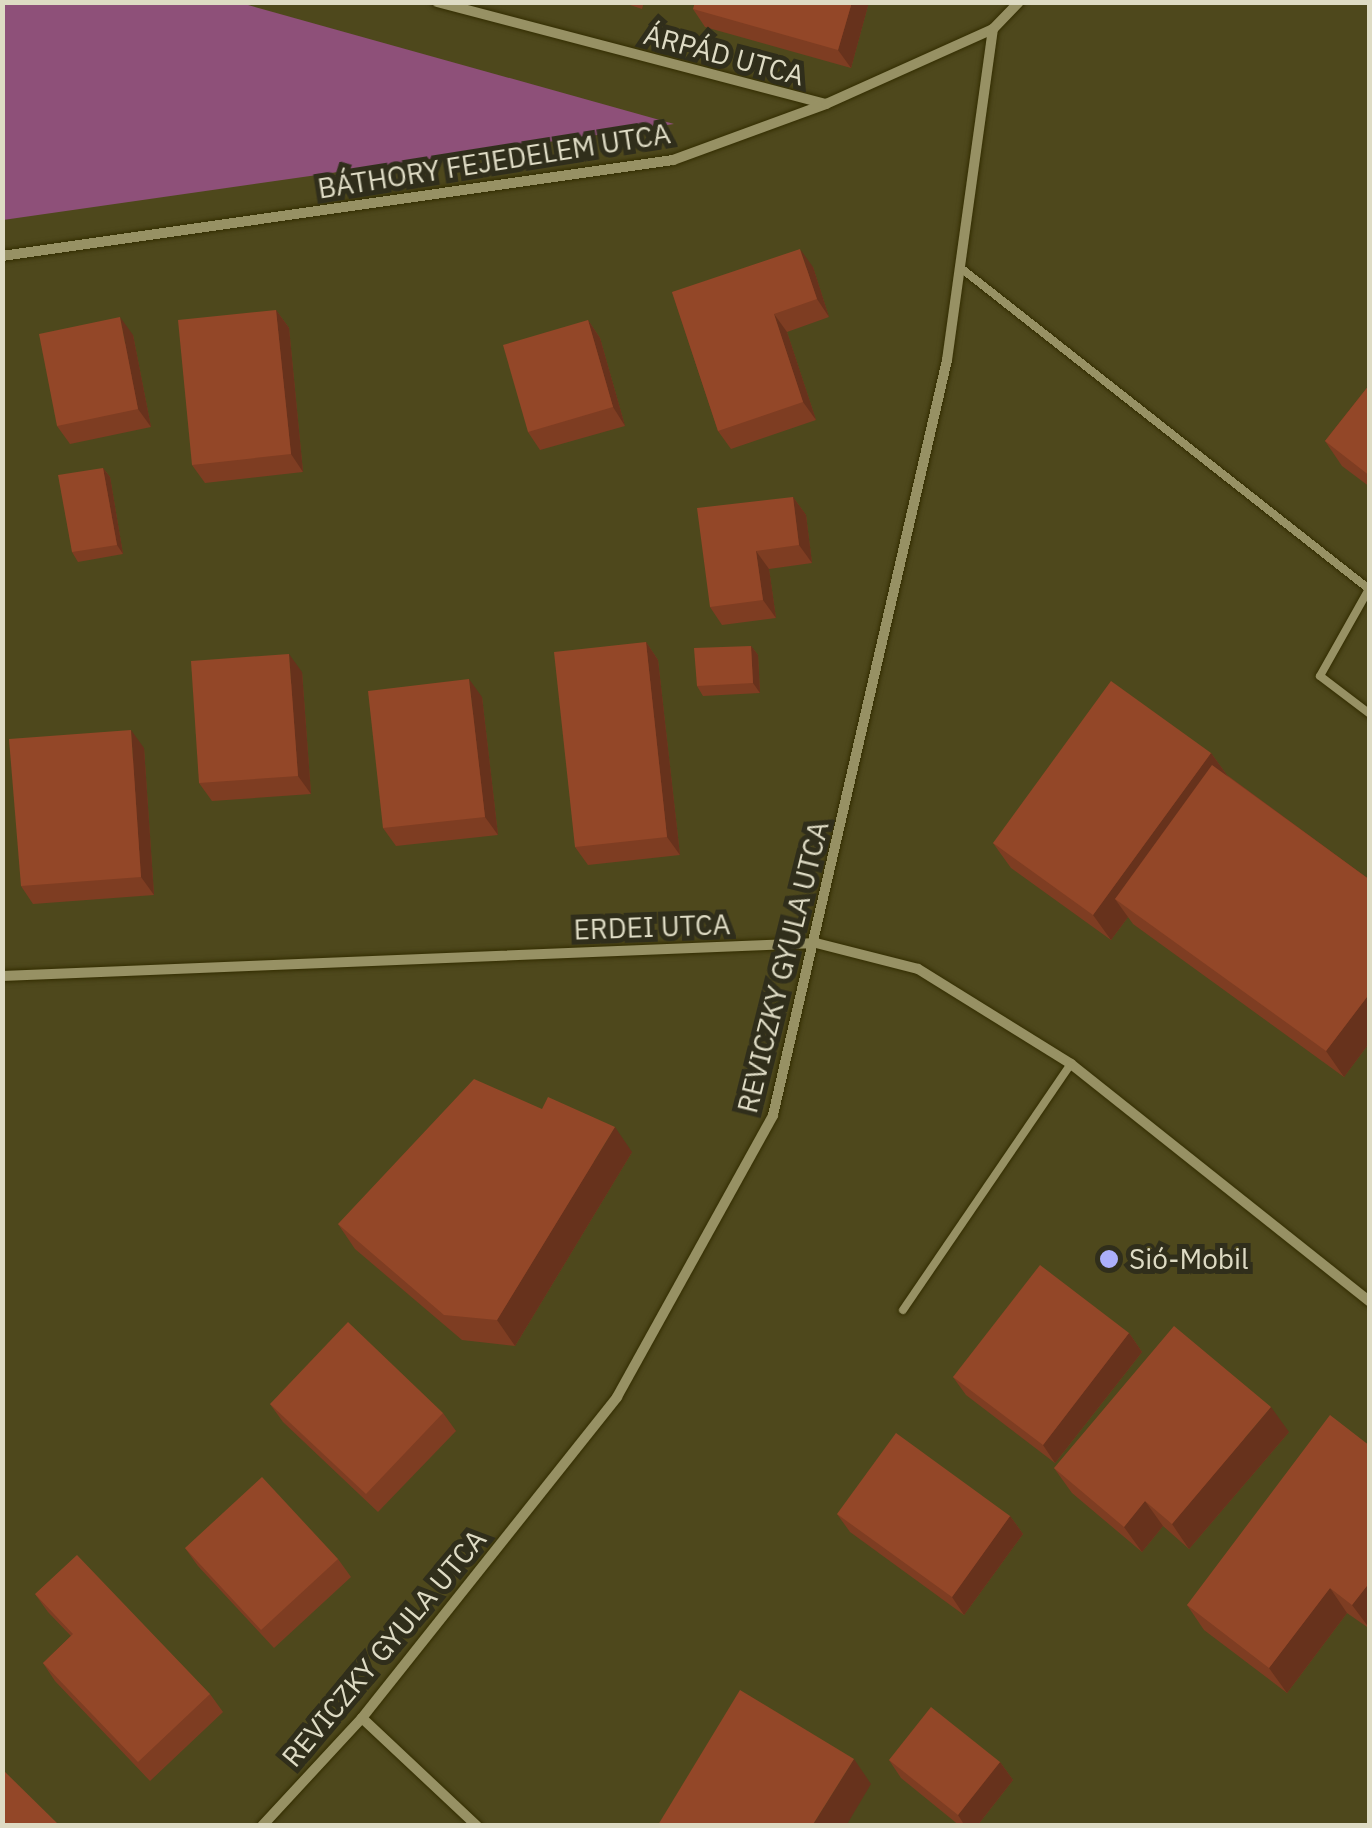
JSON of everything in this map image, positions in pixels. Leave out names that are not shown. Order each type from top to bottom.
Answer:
[{"type":"street","name":"ÁRPÁD UTCA","points":[[438,2],[826,104]]},
{"type":"street","name":"BÁTHORY FEJEDELEM UTCA","points":[[2,256],[674,160],[826,104],[993,29],[1019,2]]},
{"type":"street","name":"REVICZKY GYULA UTCA","points":[[262,1826],[362,1718],[617,1397],[773,1115],[816,943],[948,360],[993,29]]},
{"type":"street","name":"ERDEI UTCA","points":[[2,976],[816,943],[918,968],[1071,1064],[1370,1302]]},
{"type":"street","points":[[362,1718],[477,1826]]},
{"type":"lane","points":[[962,269],[1369,589],[1320,676],[1370,714]]},
{"type":"lane","points":[[904,1310],[1071,1064]]},
{"type":"shaded area","points":[[3,2],[241,3],[674,124],[3,220]]},
{"type":"building","points":[[695,2],[852,2],[838,50],[693,9]]},
{"type":"building","points":[[800,249],[817,299],[774,314],[803,402],[718,431],[672,292]]},
{"type":"building","points":[[276,310],[291,454],[192,465],[178,320]]},
{"type":"building","points":[[120,317],[138,409],[57,426],[39,334]]},
{"type":"building","points":[[588,320],[613,407],[528,432],[503,345]]},
{"type":"building","points":[[1370,384],[1370,476],[1325,441]]},
{"type":"building","points":[[103,468],[117,545],[72,552],[58,475]]},
{"type":"building","points":[[793,497],[799,545],[756,551],[763,600],[710,607],[697,508]]},
{"type":"building","points":[[646,642],[667,837],[575,847],[554,652]]},
{"type":"building","points":[[751,646],[753,683],[697,686],[694,648]]},
{"type":"building","points":[[289,654],[298,776],[199,783],[191,661]]},
{"type":"building","points":[[469,679],[485,817],[383,828],[368,691]]},
{"type":"building","points":[[1111,681],[1211,753],[1093,915],[993,843]]},
{"type":"building","points":[[131,730],[141,877],[21,886],[9,739]]},
{"type":"building","points":[[1212,765],[1370,880],[1370,993],[1326,1051],[1115,899]]},
{"type":"building","points":[[474,1079],[542,1109],[548,1097],[615,1127],[497,1320],[444,1315],[338,1224]]},
{"type":"building","points":[[1040,1265],[1129,1333],[1043,1445],[953,1377]]},
{"type":"building","points":[[348,1322],[443,1413],[366,1494],[270,1404]]},
{"type":"building","points":[[1174,1326],[1271,1407],[1172,1524],[1145,1501],[1124,1527],[1054,1468]]},
{"type":"building","points":[[1330,1415],[1370,1446],[1370,1582],[1352,1605],[1330,1588],[1269,1668],[1187,1605]]},
{"type":"building","points":[[896,1433],[1010,1516],[952,1597],[837,1514]]},
{"type":"building","points":[[262,1477],[338,1559],[261,1630],[185,1548]]},
{"type":"building","points":[[77,1555],[210,1694],[138,1762],[43,1663],[73,1634],[35,1594]]},
{"type":"building","points":[[740,1690],[854,1759],[812,1826],[658,1825]]},
{"type":"building","points":[[931,1707],[1000,1762],[958,1815],[889,1760]]},
{"type":"building","points":[[2,1769],[60,1826],[2,1826]]},
{"type":"place","name":"Sió-Mobil","points":[[1109,1259]]}]
